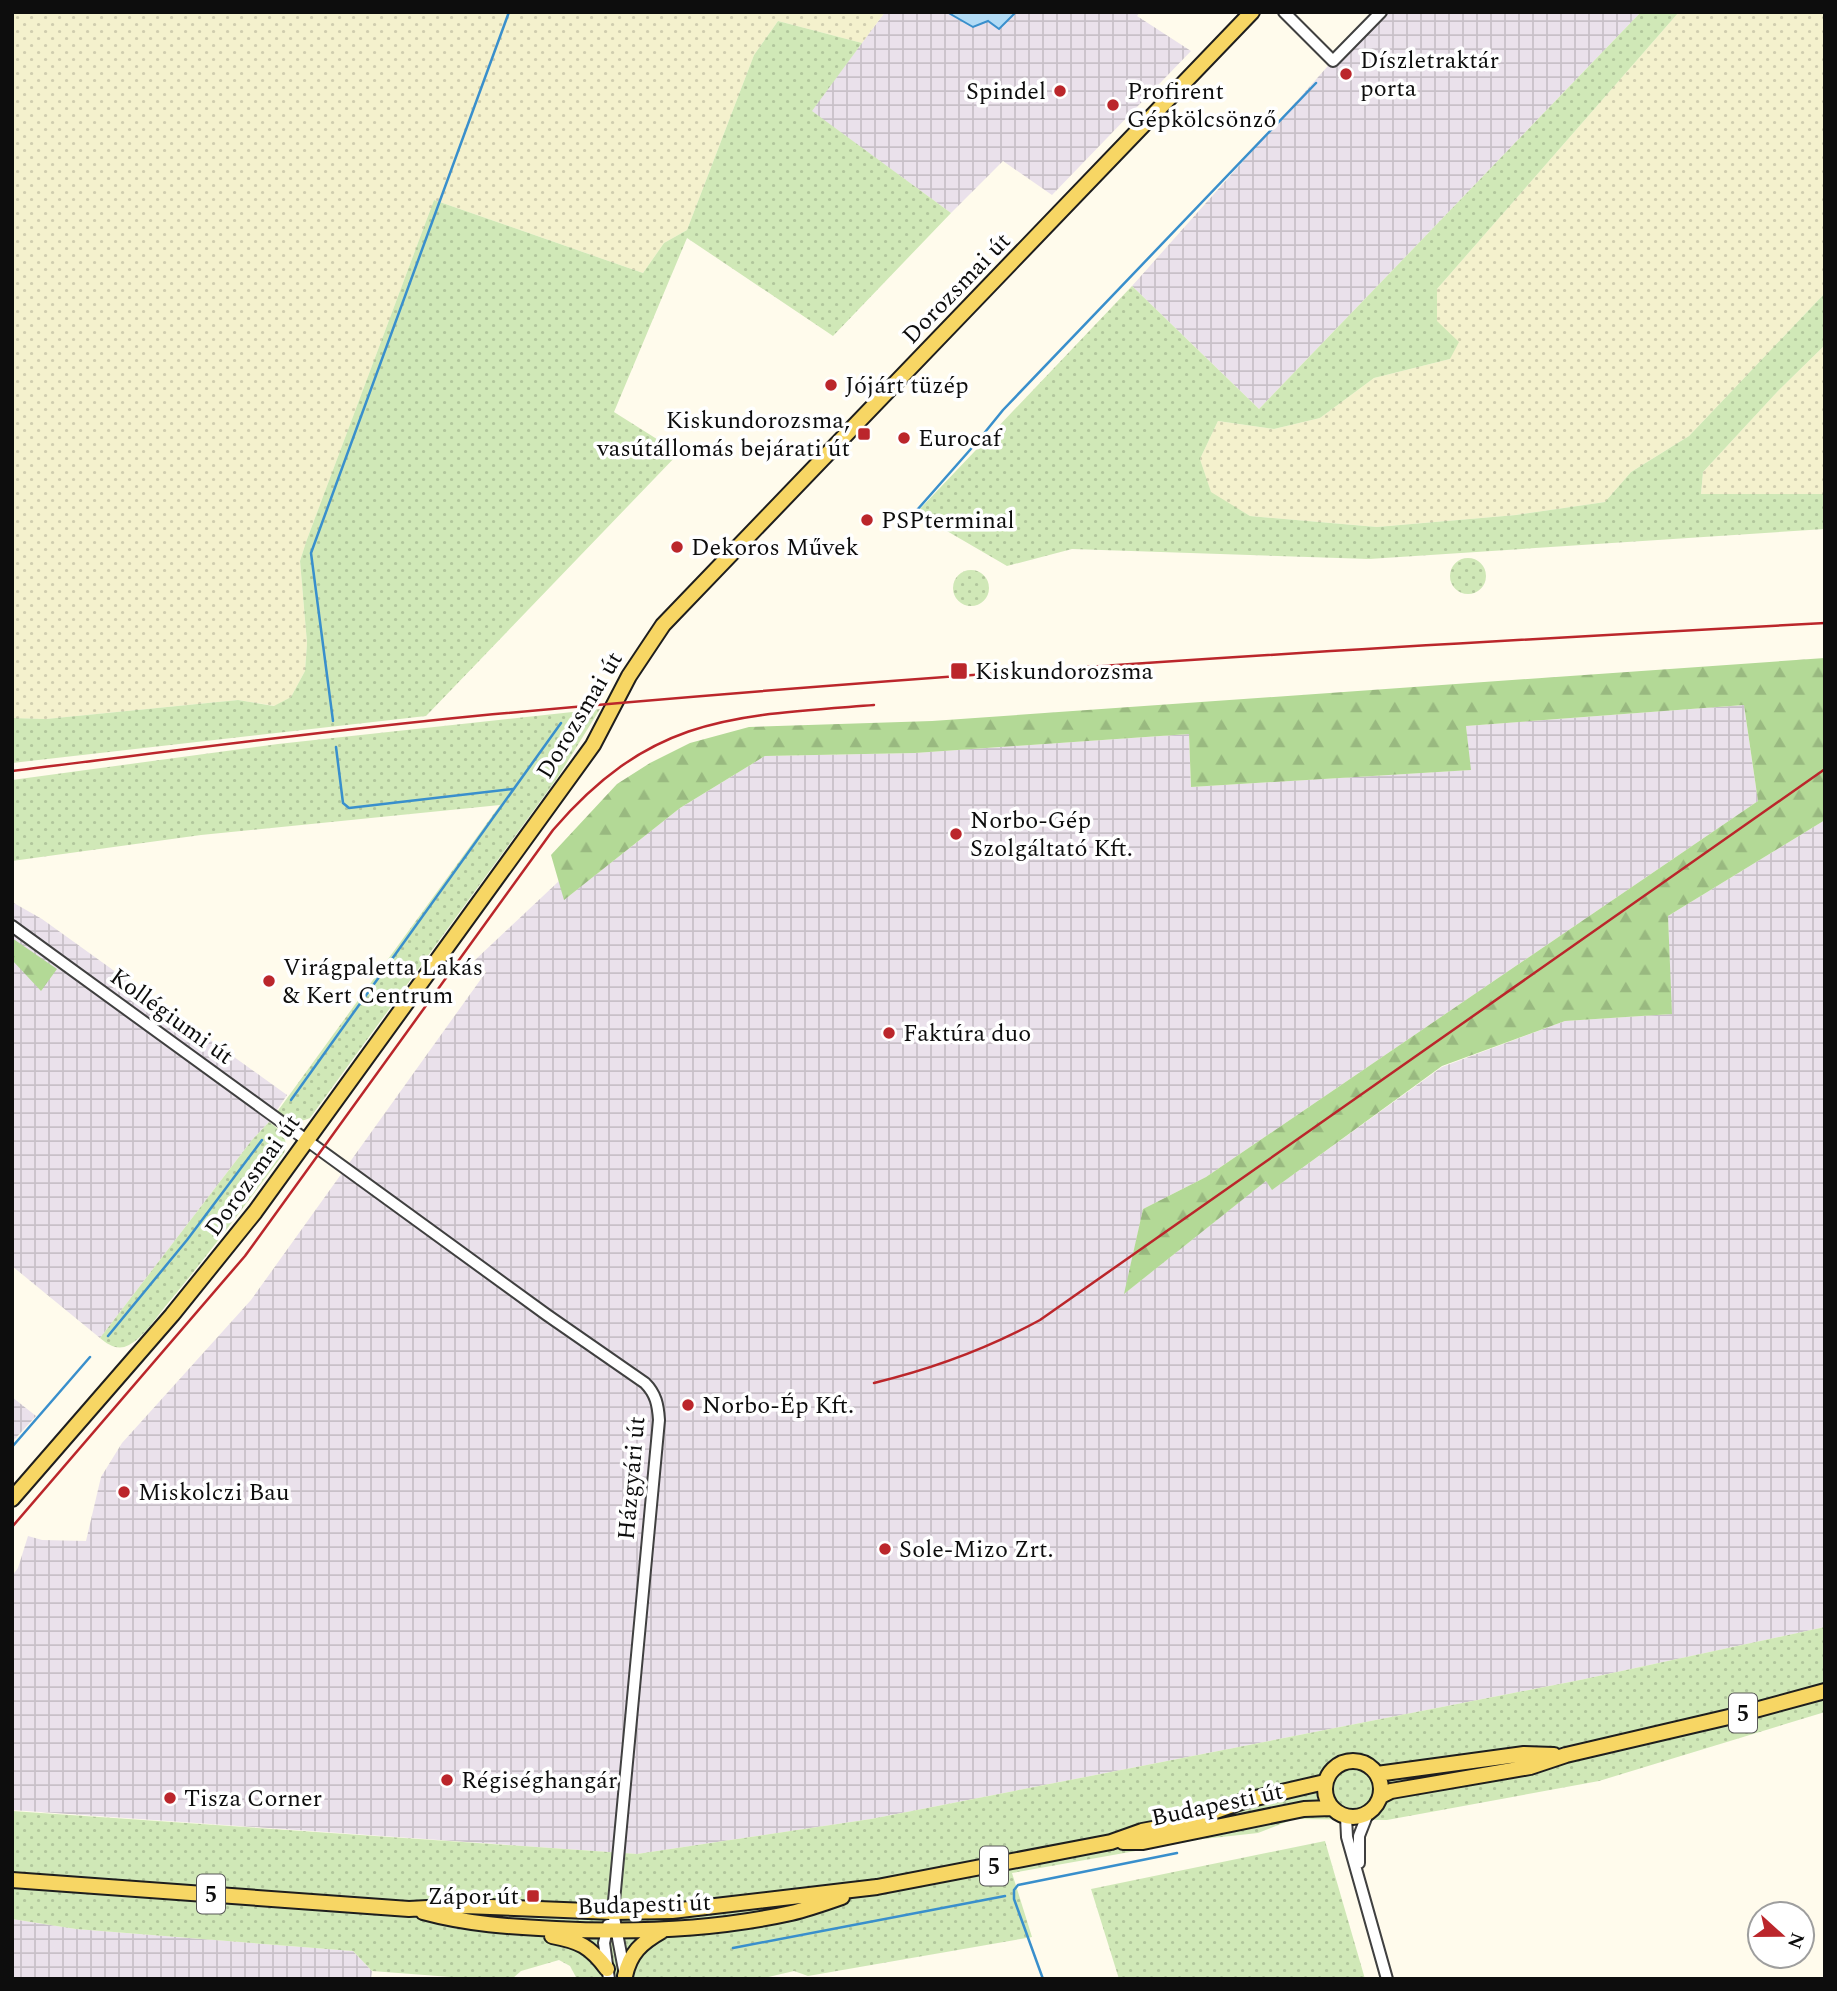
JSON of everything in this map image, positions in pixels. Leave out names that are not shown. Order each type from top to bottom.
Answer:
[{"type":"main road","name":"Dorozsmai út","points":[[12,1499],[217,1261],[593,744],[629,676],[663,625],[1252,12]]},
{"type":"main road","name":"5","points":[[1381,1796],[1391,1791],[1530,1767],[1566,1755],[1733,1716],[1825,1691]]},
{"type":"main road","name":"5","points":[[1377,1774],[1524,1754],[1566,1755]]},
{"type":"main road","name":"Budapesti út","points":[[12,1880],[409,1909],[464,1906],[613,1912],[672,1911],[877,1887],[1111,1842],[1142,1831],[1179,1825],[1247,1800],[1325,1782],[1338,1764],[1349,1760],[1370,1766],[1377,1774]]},
{"type":"main road","points":[[1325,1782],[1325,1796],[1331,1808],[1346,1816],[1357,1817],[1376,1806],[1381,1796],[1381,1784],[1377,1774]]},
{"type":"main road","name":"Budapesti út","points":[[1111,1842],[1143,1842],[1304,1809],[1331,1808]]},
{"type":"main road","name":"Budapesti út","points":[[409,1909],[462,1922],[527,1928],[611,1932],[664,1930],[792,1913],[877,1887]]},
{"type":"main road","points":[[527,1928],[576,1941],[589,1948],[608,1974]]},
{"type":"main road","points":[[625,1978],[627,1965],[636,1948],[664,1930]]},
{"type":"street","points":[[1284,12],[1333,61],[1381,12]]},
{"type":"street","name":"Kollégiumi út","points":[[12,926],[307,1140]]},
{"type":"street","name":"Házgyári út","points":[[307,1140],[645,1383],[656,1399],[659,1420],[613,1912]]},
{"type":"street","points":[[1359,1876],[1359,1836],[1368,1813]]},
{"type":"street","points":[[1346,1816],[1347,1837],[1387,1979]]},
{"type":"street","points":[[613,1912],[611,1932],[625,1978]]},
{"type":"street","points":[[608,1974],[604,1943],[611,1932]]},
{"type":"shaded area","points":[[12,12],[885,12],[862,43],[778,21],[754,55],[687,230],[664,243],[643,273],[434,200],[300,561],[307,643],[305,671],[291,697],[275,706],[238,700],[46,719],[12,718]]},
{"type":"shaded area","points":[[885,12],[1140,12],[1137,16],[1191,51],[1052,195],[1003,161],[951,213],[811,111]]},
{"type":"shaded area","points":[[1376,12],[1641,12],[1259,409],[1132,286]]},
{"type":"shaded area","points":[[1679,12],[1825,12],[1825,293],[1689,436],[1631,472],[1605,502],[1516,515],[1377,527],[1250,516],[1211,493],[1200,459],[1218,421],[1274,429],[1320,418],[1374,378],[1450,359],[1437,321],[1437,289]]},
{"type":"shaded area","points":[[1825,345],[1825,494],[1701,494],[1703,472]]},
{"type":"shaded area","points":[[1744,705],[1758,801],[1206,1177],[1143,1209],[1125,1293],[1267,1180],[1273,1189],[1442,1067],[1565,1021],[1671,1014],[1668,916],[1825,820],[1825,1627],[1580,1680],[871,1819],[637,1854],[12,1810],[12,1576],[18,1568],[28,1536],[42,1540],[86,1541],[101,1477],[122,1443],[251,1300],[486,972],[474,961],[559,881],[565,899],[680,808],[765,756],[915,753],[1189,734],[1191,787],[1470,770],[1466,726]]},
{"type":"shaded area","points":[[12,902],[42,919],[287,1095],[269,1122],[252,1140],[100,1338],[12,1266]]},
{"type":"shaded area","points":[[12,1397],[36,1416],[12,1442]]},
{"type":"shaded area","points":[[12,1919],[76,1929],[353,1951],[372,1971],[371,1979],[12,1979]]},
{"type":"green space","points":[[1641,12],[1679,12],[1437,289],[1437,321],[1459,342],[1450,359],[1374,378],[1320,418],[1274,429],[1218,421],[1200,459],[1211,492],[1250,516],[1377,527],[1516,515],[1605,502],[1631,472],[1689,436],[1825,293],[1825,345],[1703,472],[1701,494],[1825,494],[1825,529],[1369,559],[1072,549],[1007,566],[916,513],[1132,286],[1259,409]]},
{"type":"green space","points":[[778,21],[862,43],[812,111],[951,213],[833,336],[687,238],[614,412],[679,453],[426,716],[12,763],[12,718],[46,719],[238,700],[274,706],[291,697],[305,671],[307,643],[300,561],[434,200],[643,273],[664,243],[687,230],[754,55]]},
{"type":"green space","points":[[1468,558],[1481,563],[1486,576],[1481,589],[1468,594],[1455,589],[1450,576],[1455,563]]},
{"type":"green space","points":[[971,570],[983,576],[989,588],[983,600],[971,606],[959,600],[953,588],[959,576]]},
{"type":"green space","points":[[1825,658],[1825,820],[1668,916],[1672,1014],[1565,1021],[1442,1066],[1272,1190],[1266,1181],[1124,1294],[1143,1209],[1206,1177],[1758,801],[1744,705],[1466,726],[1471,770],[1191,787],[1189,734],[915,753],[765,756],[680,808],[564,900],[551,855],[617,784],[650,763],[690,743],[749,727],[932,721]]},
{"type":"green space","points":[[600,709],[558,777],[310,1118],[305,1120],[293,1120],[277,1112],[500,805],[201,835],[12,861],[12,780],[278,744]]},
{"type":"green space","points":[[12,938],[57,969],[41,991],[12,960]]},
{"type":"green space","points":[[269,1122],[283,1135],[286,1143],[284,1153],[227,1229],[140,1337],[121,1347],[103,1341],[100,1338],[252,1140]]},
{"type":"green space","points":[[1825,1627],[1825,1712],[1599,1781],[1387,1820],[1294,1819],[1258,1833],[1203,1839],[1012,1873],[1032,1937],[808,1976],[794,1971],[760,1979],[577,1979],[570,1966],[559,1960],[521,1971],[512,1979],[477,1979],[372,1971],[353,1951],[76,1929],[12,1919],[12,1811],[637,1854],[871,1819],[1580,1680]]},
{"type":"green space","points":[[1325,1841],[1365,1979],[1119,1979],[1091,1889]]},
{"type":"water","points":[[947,12],[1016,12],[999,29],[988,21],[973,27]]},
{"type":"waterway","points":[[333,721],[311,553],[509,12]]},
{"type":"waterway","points":[[917,510],[1003,410],[1316,83]]},
{"type":"waterway","points":[[291,1100],[561,723]]},
{"type":"waterway","points":[[336,747],[343,803],[349,808],[513,789]]},
{"type":"waterway","points":[[108,1336],[187,1240],[262,1140]]},
{"type":"waterway","points":[[12,1447],[90,1357]]},
{"type":"waterway","points":[[1043,1979],[1014,1899],[1014,1890],[1018,1885],[1177,1853]]},
{"type":"waterway","points":[[733,1948],[1005,1896]]},
{"type":"railway","points":[[12,771],[417,722],[812,687],[1318,652],[1825,623]]},
{"type":"railway","points":[[12,1527],[245,1256],[553,830],[589,792],[625,763],[661,743],[698,728],[778,713],[874,705]]},
{"type":"railway","points":[[874,1383],[959,1357],[1040,1320],[1825,769]]},
{"type":"place","name":"Díszletraktár porta","points":[[1346,74]]},
{"type":"place","name":"Spindel","points":[[1060,91]]},
{"type":"place","name":"Profirent Gépkölcsönző","points":[[1113,105]]},
{"type":"place","name":"Jójárt tüzép","points":[[831,385]]},
{"type":"place","name":"Kiskundorozsma, vasútállomás bejárati út","points":[[864,434]]},
{"type":"place","name":"Eurocaf","points":[[904,438]]},
{"type":"place","name":"PSPterminal","points":[[867,520]]},
{"type":"place","name":"Dekoros Művek","points":[[677,547]]},
{"type":"place","name":"Kiskundorozsma","points":[[959,671]]},
{"type":"place","name":"Norbo-Gép Szolgáltató Kft.","points":[[956,834]]},
{"type":"place","name":"Virágpaletta Lakás & Kert Centrum","points":[[269,981]]},
{"type":"place","name":"Faktúra duo","points":[[889,1033]]},
{"type":"place","name":"Norbo-Ép Kft.","points":[[688,1405]]},
{"type":"place","name":"Miskolczi Bau","points":[[124,1492]]},
{"type":"place","name":"Sole-Mizo Zrt.","points":[[885,1549]]},
{"type":"place","name":"Régiséghangár","points":[[447,1780]]},
{"type":"place","name":"Tisza Corner","points":[[170,1798]]},
{"type":"place","name":"Zápor út","points":[[533,1896]]}]
